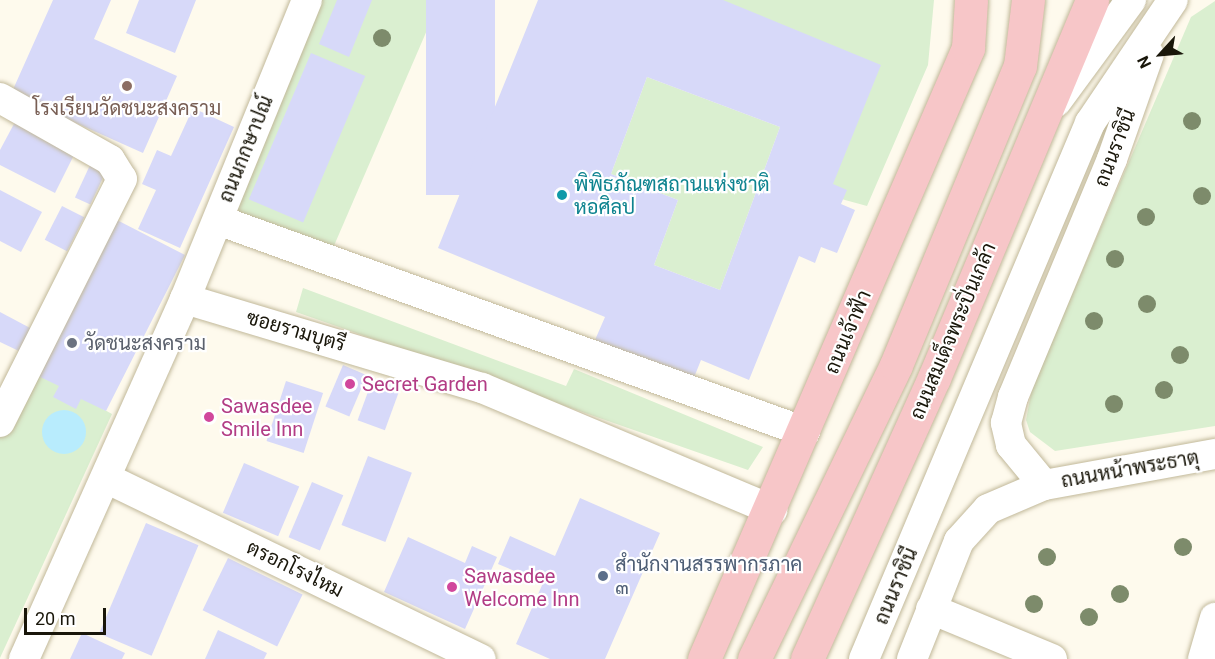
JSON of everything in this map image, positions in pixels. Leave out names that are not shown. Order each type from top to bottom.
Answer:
[{"type":"main road","name":"ถนนเจ้าฟ้า","points":[[704,659],[772,510],[968,48],[971,0]]},
{"type":"main road","name":"ถนนสมเด็จพระปิ่นเกล้า","points":[[754,659],[896,365],[1020,66],[1028,0]]},
{"type":"main road","points":[[1020,66],[1049,0]]},
{"type":"main road","name":"ถนนสมเด็จพระปิ่นเกล้า","points":[[807,659],[1043,120],[1092,0]]},
{"type":"street","name":"ถนนกกษาปณ์","points":[[185,299],[307,0]]},
{"type":"street","points":[[1043,120],[1131,0]]},
{"type":"street","name":"ถนนราชินี","points":[[912,659],[931,609],[972,525],[1009,497],[1044,485],[1011,445],[1006,423],[1013,397],[1112,159],[1167,7]]},
{"type":"street","name":"ถนนราชินี","points":[[864,659],[1090,123],[1167,7]]},
{"type":"street","points":[[0,98],[110,160],[122,179],[0,422]]},
{"type":"street","points":[[218,220],[805,432]]},
{"type":"street","points":[[24,659],[108,479],[185,299]]},
{"type":"street","name":"ซอยรามบุตรี","points":[[185,299],[482,388],[772,510]]},
{"type":"street","name":"ถนนหน้าพระธาตุ","points":[[1044,485],[1215,454]]},
{"type":"street","name":"ตรอกโรงไหม","points":[[108,479],[481,659]]},
{"type":"street","points":[[931,609],[1052,659]]},
{"type":"street","points":[[1203,659],[1215,618]]},
{"type":"green space","points":[[318,0],[440,0],[333,248],[229,213]]},
{"type":"green space","points":[[705,0],[934,0],[928,65],[867,206],[812,191],[846,67]]},
{"type":"green space","points":[[1215,1],[1215,426],[1055,451],[1030,432],[1026,420],[1032,388],[1191,17]]},
{"type":"green space","points":[[647,77],[780,127],[720,290],[654,265],[678,200],[611,174]]},
{"type":"green space","points":[[303,288],[566,386],[574,369],[763,447],[748,470],[296,312]]},
{"type":"green space","points":[[32,370],[112,414],[0,658],[0,423]]},
{"type":"water","points":[[64,410],[80,416],[86,432],[80,448],[64,454],[48,448],[42,432],[48,416]]},
{"type":"building","points":[[53,0],[111,0],[94,39],[177,76],[143,153],[11,94]]},
{"type":"building","points":[[139,0],[196,0],[175,53],[126,33]]},
{"type":"building","points":[[337,0],[372,0],[349,57],[319,44]]},
{"type":"building","points":[[426,0],[495,0],[495,195],[426,195]]},
{"type":"building","name":"พิพิธภัณฑสถานแห่งชาติ หอศิลป","points":[[538,0],[723,0],[881,65],[833,184],[847,190],[841,204],[855,210],[837,253],[821,247],[815,263],[799,256],[749,380],[701,360],[693,380],[595,340],[605,317],[438,248]],"holes":[[[647,77],[780,127],[720,290],[654,265],[678,200],[611,174]]]},
{"type":"building","points":[[311,53],[365,76],[303,222],[249,199]]},
{"type":"building","points":[[193,108],[234,127],[180,248],[138,229],[156,190],[142,184],[157,150],[171,156]]},
{"type":"building","points":[[15,122],[75,153],[55,193],[0,165],[0,150]]},
{"type":"building","points":[[91,163],[106,170],[90,205],[75,197]]},
{"type":"building","points":[[0,190],[42,212],[21,252],[0,241]]},
{"type":"building","points":[[62,206],[84,217],[67,251],[45,240]]},
{"type":"building","points":[[115,219],[185,255],[106,411],[81,399],[76,409],[53,397],[59,386],[36,375]]},
{"type":"building","points":[[0,312],[32,329],[21,352],[0,342]]},
{"type":"building","points":[[343,365],[367,375],[349,417],[325,406]]},
{"type":"building","points":[[373,378],[400,388],[385,430],[358,420]]},
{"type":"building","points":[[286,381],[323,393],[304,453],[267,441]]},
{"type":"building","points":[[368,456],[412,473],[385,542],[341,525]]},
{"type":"building","points":[[244,463],[299,486],[278,536],[223,513]]},
{"type":"building","points":[[312,482],[343,495],[320,551],[289,537]]},
{"type":"building","points":[[580,498],[660,533],[605,659],[550,659],[516,644],[543,583],[498,564],[510,536],[555,556]]},
{"type":"building","points":[[146,523],[198,545],[152,656],[99,633]]},
{"type":"building","points":[[408,537],[465,563],[472,546],[497,557],[465,629],[384,592]]},
{"type":"building","points":[[228,558],[303,594],[277,647],[203,610]]},
{"type":"building","points":[[218,630],[267,653],[264,659],[205,659]]},
{"type":"building","points":[[82,633],[125,653],[122,659],[70,659]]},
{"type":"place","name":"โรงเรียนวัดชนะสงคราม","points":[[127,86]]},
{"type":"place","name":"พิพิธภัณฑสถานแห่งชาติ หอศิลป","points":[[562,195]]},
{"type":"place","name":"วัดชนะสงคราม","points":[[72,343]]},
{"type":"place","name":"Secret Garden","points":[[350,384]]},
{"type":"place","name":"Sawasdee Smile Inn","points":[[209,417]]},
{"type":"place","name":"สำนักงานสรรพากรภาค ๓","points":[[603,576]]},
{"type":"place","name":"Sawasdee Welcome Inn","points":[[452,587]]}]
